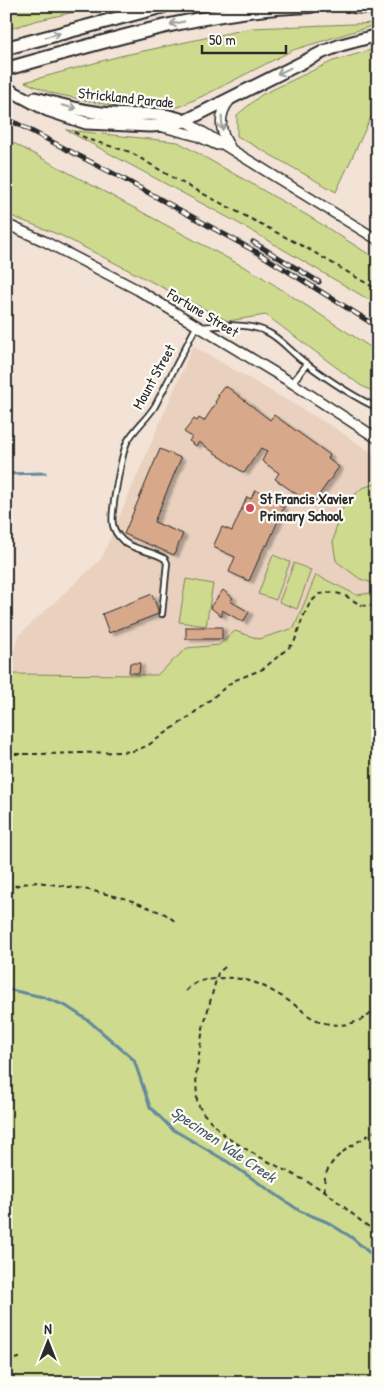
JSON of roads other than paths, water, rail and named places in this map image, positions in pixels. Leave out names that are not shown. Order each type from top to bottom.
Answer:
[{"type":"main road","points":[[6,48],[164,6]]},
{"type":"main road","points":[[6,69],[200,18],[246,11],[312,6]]},
{"type":"main road","points":[[353,6],[378,8]]},
{"type":"street","points":[[185,121],[323,52],[340,45],[378,35]]},
{"type":"street","name":"Strickland Parade","points":[[6,87],[76,109],[113,114],[161,114],[185,121],[378,240]]},
{"type":"street","name":"Strickland Parade","points":[[6,87],[47,110],[76,120],[96,124],[171,128],[197,136],[250,162]]},
{"type":"street","points":[[238,154],[227,141],[221,122],[225,106],[239,94]]},
{"type":"street","name":"Strickland Parade","points":[[150,126],[168,125],[185,121]]},
{"type":"street","name":"Fortune Street","points":[[6,224],[44,240],[123,282],[199,326],[378,438]]},
{"type":"lane","points":[[199,326],[232,325],[266,331],[348,394],[378,408]]},
{"type":"lane","name":"Mount Street","points":[[162,614],[167,563],[165,559],[125,542],[116,532],[112,520],[113,512],[121,462],[131,435],[152,410],[199,326]]},
{"type":"lane","points":[[292,383],[307,364]]},
{"type":"waterway","points":[[6,474],[45,473]]},
{"type":"waterway","name":"Specimen Vale Creek","points":[[6,989],[43,997],[66,1006],[89,1021],[134,1060],[150,1107],[172,1129],[228,1162],[300,1211],[327,1222],[351,1237],[371,1254],[378,1255]]},
{"type":"railway","points":[[6,118],[118,176],[260,254],[378,327]]},
{"type":"railway","points":[[253,242],[319,282]]},
{"type":"place","name":"St Francis Xavier Primary School","points":[[250,508]]}]
